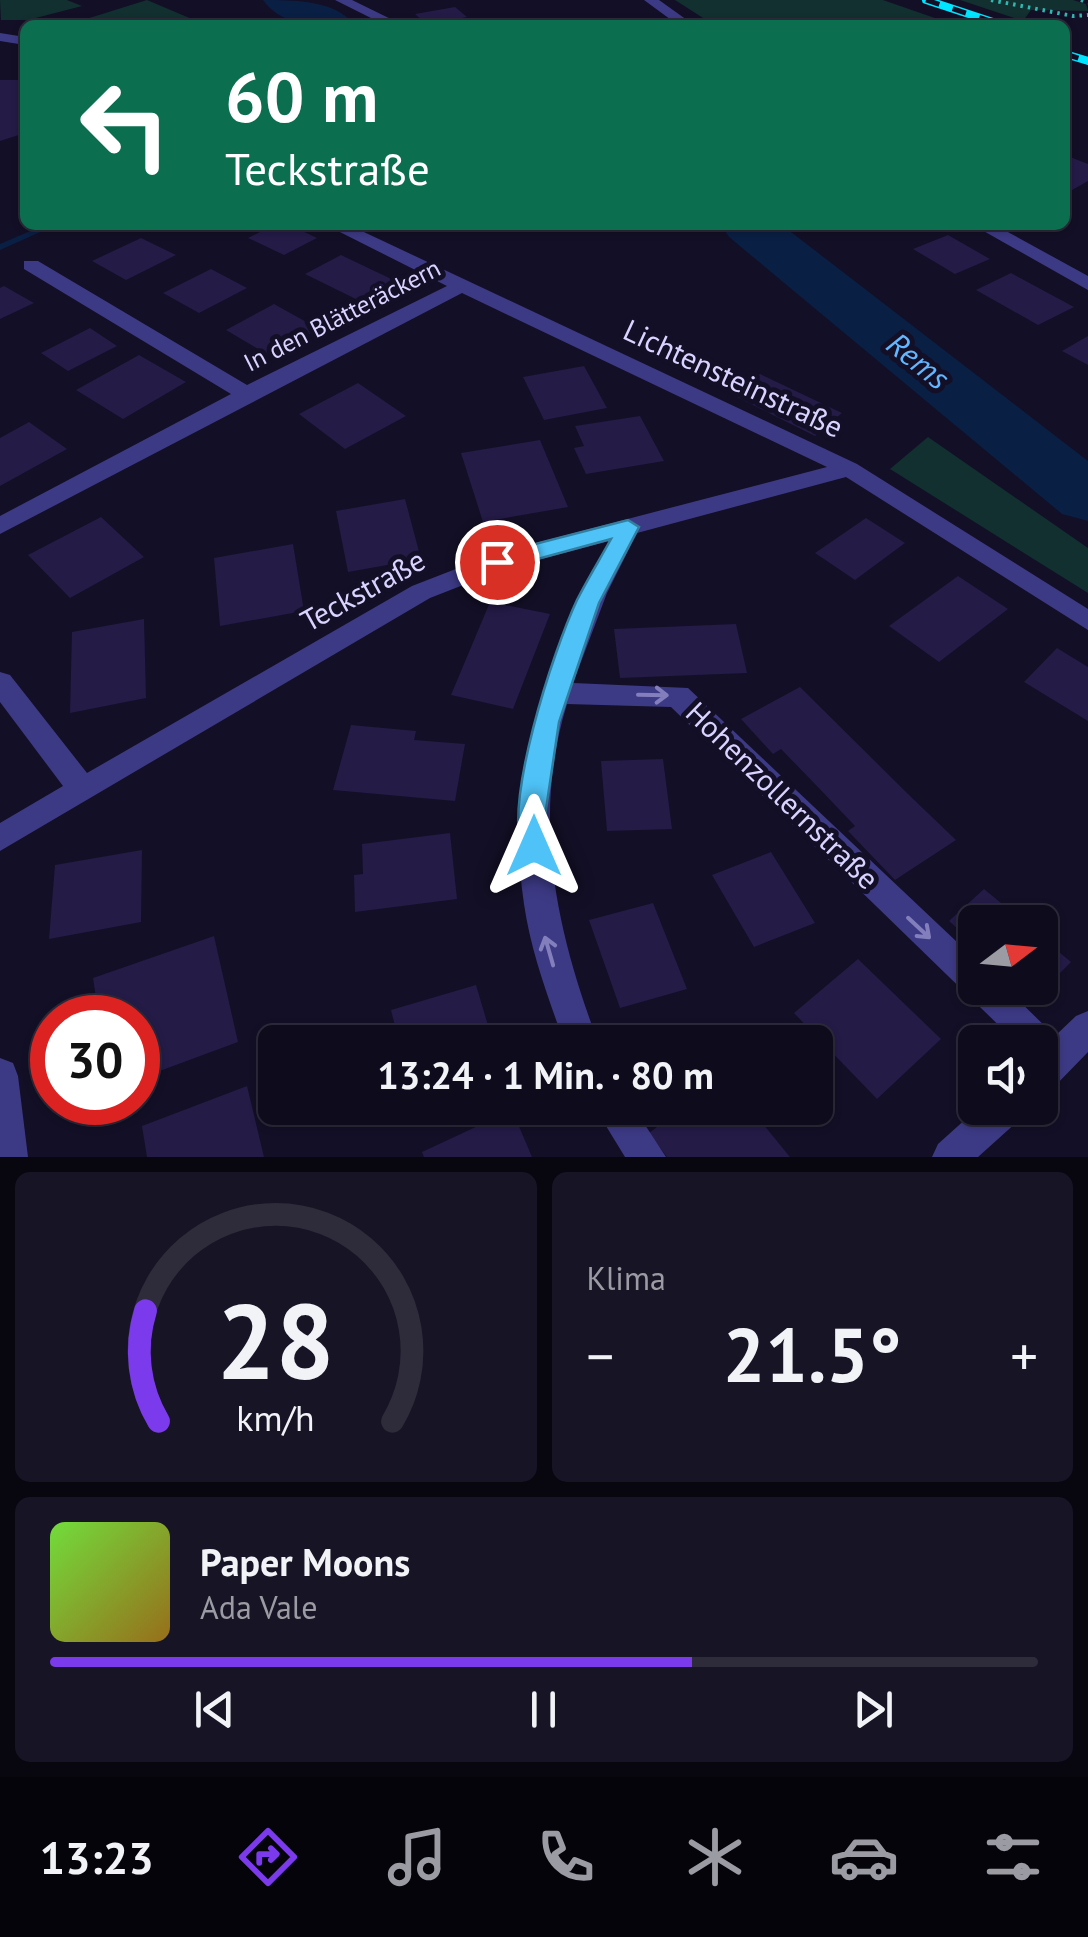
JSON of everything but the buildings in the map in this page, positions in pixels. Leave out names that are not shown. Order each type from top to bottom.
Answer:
[{"type":"street","points":[[340,0],[385,20]]},
{"type":"street","points":[[650,0],[679,20]]},
{"type":"street","name":"Lichtensteinstraße","points":[[346,230],[850,468],[1088,621]]},
{"type":"street","points":[[991,230],[1088,284]]},
{"type":"street","name":"In den Blätteräckern","points":[[31,265],[246,394]]},
{"type":"street","name":"In den Blätteräckern","points":[[0,526],[246,394],[463,285]]},
{"type":"street","name":"Teckstraße","points":[[0,838],[421,592],[497,562],[850,468]]},
{"type":"street","points":[[574,1025],[537,908],[532,816],[538,763],[556,693],[588,603],[628,527]]},
{"type":"street","points":[[0,682],[83,790]]},
{"type":"street","name":"Hohenzollernstraße","points":[[556,693],[678,696],[958,965]]},
{"type":"street","points":[[998,1005],[1016,1025]]},
{"type":"street","points":[[1058,1046],[1088,1028]]},
{"type":"street","points":[[0,1076],[9,1157]]},
{"type":"street","points":[[624,1125],[646,1157]]},
{"type":"street","points":[[951,1157],[986,1125]]},
{"type":"path","points":[[991,0],[1072,16],[1088,15]]},
{"type":"path","points":[[1081,0],[1088,2]]},
{"type":"green space","points":[[0,0],[67,0],[82,6],[28,20],[1,20]]},
{"type":"green space","points":[[147,0],[194,20],[83,20]]},
{"type":"green space","points":[[675,0],[883,0],[941,20],[706,20]]},
{"type":"green space","points":[[960,0],[1073,0],[1086,4],[1088,11],[1031,10],[1020,20]]},
{"type":"green space","points":[[928,437],[1088,548],[1088,593],[890,469]]},
{"type":"waterway","name":"Rems","points":[[283,0],[324,20]]},
{"type":"waterway","points":[[0,247],[40,230]]},
{"type":"waterway","name":"Rems","points":[[754,230],[1088,497]]},
{"type":"railway","points":[[926,0],[987,20]]},
{"type":"railway","points":[[1070,56],[1088,61]]},
{"type":"route","points":[[497,562],[628,527],[588,603],[546,722],[532,816],[534,846]]}]
